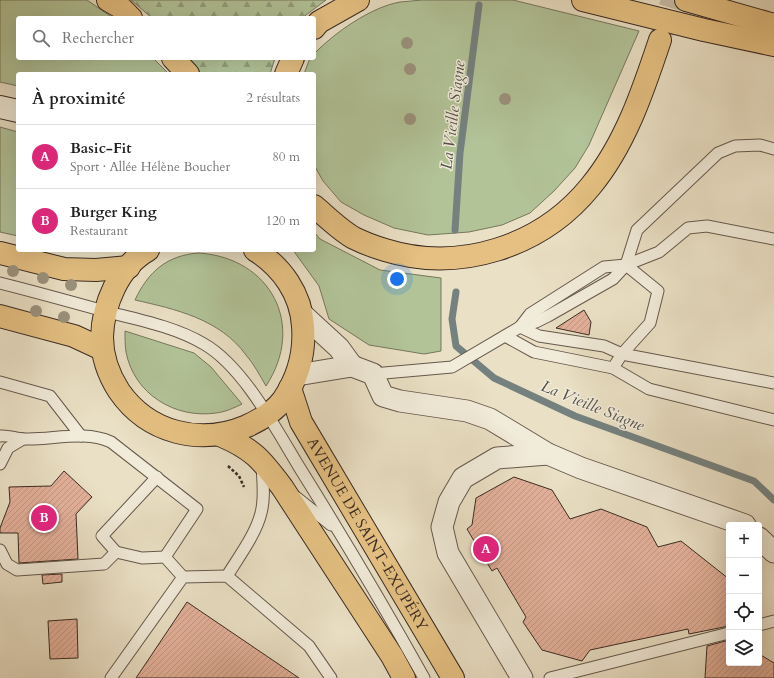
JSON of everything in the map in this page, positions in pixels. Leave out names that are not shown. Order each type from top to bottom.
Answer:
[{"type":"main road","points":[[108,0],[120,7],[129,16]]},
{"type":"main road","points":[[316,26],[319,22],[358,0]]},
{"type":"main road","points":[[583,0],[704,30],[774,44]]},
{"type":"main road","points":[[686,0],[774,25]]},
{"type":"main road","points":[[316,208],[354,238],[376,247],[403,255],[434,259],[465,257],[493,252],[544,229],[571,209],[591,186],[610,158],[629,122],[643,89],[660,40]]},
{"type":"main road","points":[[175,60],[186,72]]},
{"type":"main road","points":[[287,72],[292,60]]},
{"type":"main road","points":[[0,107],[16,111]]},
{"type":"main road","points":[[316,198],[331,221]]},
{"type":"main road","points":[[146,252],[128,267],[111,292],[105,311],[102,349],[110,377],[127,402],[146,419],[168,430],[192,435],[220,435],[234,432],[267,416],[282,401],[293,381],[304,345],[302,314],[291,284],[270,259],[258,252]]},
{"type":"main road","points":[[0,253],[70,269],[96,270],[128,267]]},
{"type":"main road","points":[[0,316],[74,336],[102,349]]},
{"type":"main road","name":"AVENUE DE SAINT-EXUPÉRY","points":[[293,381],[301,422],[453,678]]},
{"type":"main road","points":[[220,435],[249,449],[262,460],[282,486],[388,650],[404,678]]},
{"type":"street","points":[[302,314],[339,348],[352,366],[373,374],[383,396],[400,401],[467,411],[490,419],[548,454],[581,468],[736,522]]},
{"type":"street","points":[[293,381],[352,366]]},
{"type":"street","points":[[522,678],[448,553],[442,527],[449,502],[463,478],[497,458],[548,454]]},
{"type":"street","points":[[762,541],[774,552]]},
{"type":"lane","points":[[626,265],[637,230],[718,153],[735,146],[760,145],[774,149]]},
{"type":"lane","points":[[373,374],[452,367],[520,327],[530,314],[604,267],[626,265],[659,252],[688,228],[707,226],[774,239]]},
{"type":"lane","points":[[612,368],[622,354],[650,323],[658,291],[626,265]]},
{"type":"lane","points":[[0,283],[177,331],[206,344],[225,360],[242,379],[267,416],[383,603],[424,678]]},
{"type":"lane","points":[[520,327],[539,336],[604,346],[622,354],[774,383]]},
{"type":"lane","points":[[505,336],[534,352],[612,368],[650,390],[774,420]]},
{"type":"lane","points":[[0,382],[50,396],[81,436]]},
{"type":"lane","points":[[0,436],[24,439],[81,436],[102,438],[111,442],[197,509],[165,557]]},
{"type":"lane","points":[[0,464],[8,448],[24,439]]},
{"type":"lane","points":[[227,576],[247,544],[261,514],[263,493],[262,460]]},
{"type":"lane","points":[[156,477],[102,536],[116,552],[142,558],[165,557]]},
{"type":"lane","points":[[282,486],[338,530]]},
{"type":"lane","points":[[0,550],[7,564],[17,570],[104,564],[116,552]]},
{"type":"lane","points":[[165,557],[183,577],[227,576],[309,646],[331,678]]},
{"type":"lane","points":[[111,678],[183,577]]},
{"type":"lane","points":[[762,624],[774,621]]},
{"type":"lane","points":[[550,678],[726,634]]},
{"type":"green space","points":[[0,0],[87,0],[110,16],[16,16],[16,60],[155,60],[167,72],[16,72],[16,86],[0,82]]},
{"type":"green space","points":[[131,0],[326,0],[305,16],[150,16]]},
{"type":"green space","points":[[422,0],[513,0],[639,31],[589,145],[575,168],[554,191],[530,213],[502,225],[469,232],[428,235],[394,228],[364,215],[341,202],[323,181],[316,169],[316,72],[305,72],[309,60],[316,60],[316,52],[322,46],[354,22],[377,9],[400,2]]},
{"type":"green space","points":[[190,60],[274,60],[271,72],[199,72]]},
{"type":"green space","points":[[0,127],[16,131],[16,236],[0,232]]},
{"type":"green space","points":[[316,234],[320,239],[380,270],[441,278],[441,351],[424,354],[369,345],[329,319],[319,286],[294,252],[316,252]]},
{"type":"green space","points":[[199,253],[224,258],[245,267],[262,281],[274,298],[281,318],[283,340],[278,363],[266,386],[249,359],[223,332],[196,317],[166,307],[135,300],[146,281],[153,273],[168,261],[188,254]]},
{"type":"green space","points":[[125,331],[194,353],[211,367],[242,404],[223,412],[201,414],[186,412],[159,400],[147,391],[130,367],[126,352]]},
{"type":"building","points":[[584,310],[591,322],[589,335],[556,328]]},
{"type":"building","points":[[64,471],[92,497],[76,514],[78,559],[19,563],[18,533],[0,533],[0,528],[10,502],[9,487],[51,486]]},
{"type":"building","points":[[514,477],[552,490],[570,519],[601,509],[647,527],[658,547],[681,541],[726,577],[726,627],[689,634],[688,629],[590,650],[582,661],[542,650],[523,622],[526,617],[497,568],[492,571],[467,529],[472,525],[476,498]]},
{"type":"building","points":[[62,574],[62,582],[43,584],[42,575]]},
{"type":"building","points":[[187,602],[299,678],[136,678]]},
{"type":"building","points":[[77,619],[78,658],[50,659],[48,621]]},
{"type":"building","points":[[726,641],[726,666],[762,666],[762,656],[774,663],[774,678],[705,678],[707,646]]},
{"type":"waterway","name":"La Vieille Siagne","points":[[455,230],[460,153],[479,5]]},
{"type":"waterway","name":"La Vieille Siagne","points":[[456,292],[452,319],[456,346],[494,378],[575,416],[754,481],[774,500]]},
{"type":"tunnel","points":[[660,39],[672,0]]},
{"type":"place","name":"Burger King","points":[[44,518]]},
{"type":"place","name":"Basic-Fit","points":[[486,549]]}]
